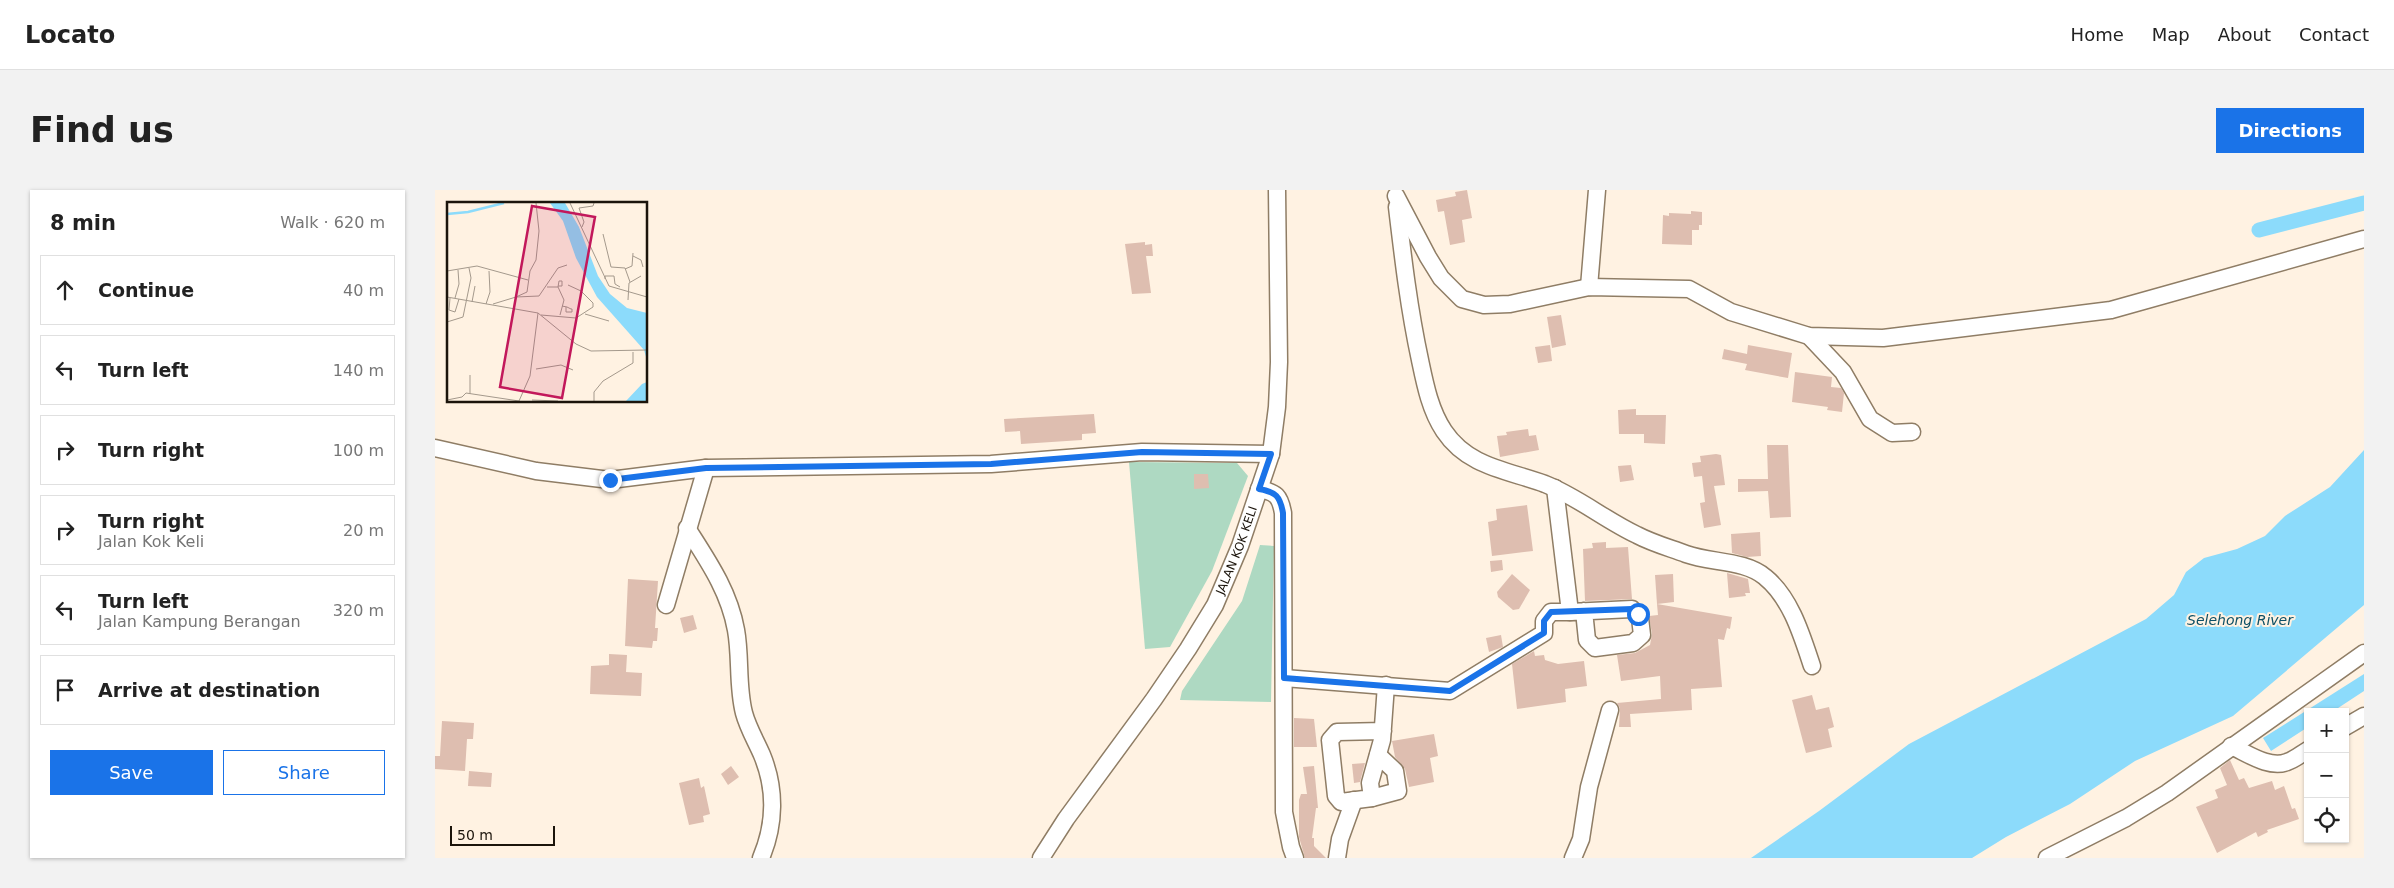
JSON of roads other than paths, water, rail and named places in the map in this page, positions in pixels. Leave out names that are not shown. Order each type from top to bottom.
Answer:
[{"type":"street","name":"JALAN KOK KELI","points":[[1041,858],[1066,819],[1154,699],[1215,605],[1240,546],[1271,454],[1279,362],[1277,190]]},
{"type":"street","points":[[1278,211],[1291,190]]},
{"type":"street","points":[[1589,287],[1597,190]]},
{"type":"street","points":[[1395,193],[1441,278],[1462,299],[1484,305],[1510,304],[1589,287],[1689,289],[1731,312],[1809,336],[1883,338],[2111,310],[2364,239]]},
{"type":"street","points":[[1395,193],[1405,277],[1415,336],[1426,389],[1444,432],[1469,458],[1485,466],[1555,488],[1649,541],[1702,560],[1750,568],[1765,577],[1778,591],[1802,634],[1812,666]]},
{"type":"street","points":[[1809,336],[1843,372],[1870,419],[1892,433],[1912,432]]},
{"type":"street","points":[[435,448],[536,471],[610,480],[706,468],[991,464],[1142,452],[1271,454]]},
{"type":"street","points":[[666,605],[706,468]]},
{"type":"street","points":[[1284,678],[1450,691],[1544,633],[1544,621],[1551,612],[1577,612],[1555,488]]},
{"type":"street","points":[[1259,489],[1272,491],[1277,495],[1281,501],[1283,513],[1284,812],[1291,848],[1295,858]]},
{"type":"street","points":[[687,528],[723,586],[732,609],[737,632],[738,672],[744,712],[771,782],[773,797],[769,839],[761,858]]},
{"type":"street","points":[[2047,858],[2126,818],[2159,798],[2364,653]]},
{"type":"street","points":[[1372,798],[1370,783],[1383,731],[1387,686]]},
{"type":"street","points":[[1573,858],[1581,840],[1589,787],[1610,710]]},
{"type":"street","points":[[2349,725],[2364,716]]},
{"type":"street","points":[[1378,755],[1395,771],[1398,791],[1372,798],[1341,802],[1336,796],[1331,740],[1337,732],[1383,731]]},
{"type":"street","points":[[2231,746],[2268,762],[2278,763],[2287,763],[2304,752]]},
{"type":"street","points":[[1337,858],[1340,839],[1354,800]]},
{"type":"water","name":"Selehong River","points":[[2364,450],[2364,605],[2233,716],[2135,761],[2070,804],[2006,837],[1972,858],[1751,858],[1819,811],[1909,744],[2146,619],[2174,595],[2186,572],[2204,558],[2237,549],[2265,536],[2285,516],[2330,487]]},
{"type":"water","points":[[2364,674],[2364,691],[2338,708],[2310,708]]},
{"type":"water","points":[[2304,712],[2304,730],[2271,751],[2263,738]]},
{"type":"waterway","points":[[2259,230],[2364,203]]}]
